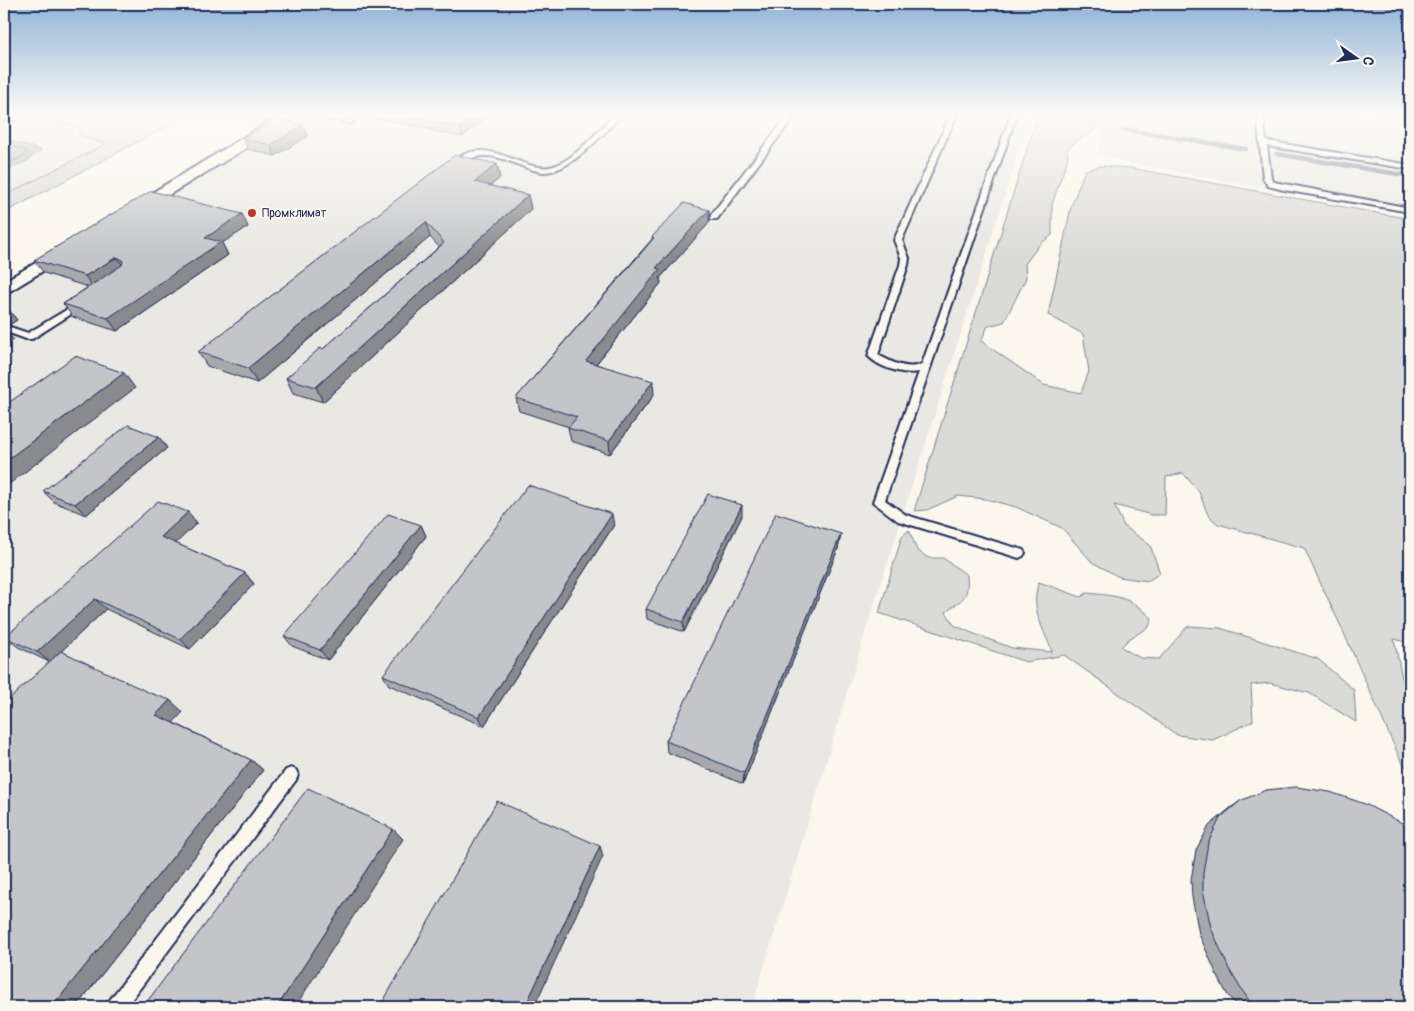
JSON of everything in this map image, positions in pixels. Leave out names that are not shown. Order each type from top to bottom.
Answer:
[{"type":"street","points":[[122,217],[215,161]]},
{"type":"street","points":[[4,288],[80,242]]},
{"type":"lane","points":[[516,161],[541,168],[553,168],[566,161]]},
{"type":"lane","points":[[714,217],[757,161]]},
{"type":"lane","points":[[926,366],[920,370],[895,368],[873,356],[904,265],[905,258],[898,240],[933,161]]},
{"type":"lane","points":[[998,161],[880,502],[902,518],[1019,553]]},
{"type":"lane","points":[[1265,161],[1267,178],[1271,184],[1284,188],[1410,210]]},
{"type":"lane","points":[[1374,161],[1410,167]]},
{"type":"lane","points":[[4,328],[29,337],[86,300]]},
{"type":"lane","points":[[115,1007],[291,775]]},
{"type":"shaded area","points":[[4,161],[71,161],[4,196]]},
{"type":"shaded area","points":[[72,161],[101,161],[4,213],[4,196]]},
{"type":"shaded area","points":[[222,161],[1016,161],[870,617],[752,1007],[4,1007],[4,293]]},
{"type":"shaded area","points":[[1023,161],[1067,161],[1052,204],[1052,235],[1039,245],[1025,264],[1026,278],[1004,322],[988,326],[981,341],[1044,385],[1081,393],[1089,371],[1083,334],[1048,315],[1071,207],[1085,170],[1101,166],[1130,168],[1410,219],[1410,643],[1394,639],[1408,707],[1410,708],[1410,771],[1401,761],[1304,548],[1218,524],[1208,515],[1199,492],[1183,473],[1166,477],[1165,515],[1152,515],[1114,505],[1124,526],[1150,545],[1160,573],[1148,581],[1119,577],[1092,562],[1062,528],[1016,507],[985,499],[958,496],[927,510],[914,511]]},
{"type":"shaded area","points":[[1120,161],[1410,161],[1410,214]]},
{"type":"shaded area","points":[[909,530],[917,550],[928,558],[943,558],[967,575],[966,594],[946,612],[954,625],[972,633],[1012,648],[1052,652],[1037,610],[1036,592],[1039,582],[1081,597],[1087,593],[1115,596],[1136,605],[1152,618],[1149,627],[1129,639],[1121,647],[1140,658],[1159,659],[1188,626],[1220,628],[1318,659],[1354,690],[1356,722],[1309,693],[1270,683],[1251,685],[1253,721],[1213,740],[1177,735],[1064,655],[1026,662],[879,613],[902,536]]},
{"type":"water","points":[[4,161],[27,161],[4,171]]},
{"type":"building","points":[[447,161],[484,161],[497,164],[475,182],[528,195],[316,387],[286,378],[320,348],[323,349],[444,243],[426,222],[248,368],[198,352]]},
{"type":"building","points":[[151,191],[242,214],[205,238],[221,242],[108,318],[63,304],[122,265],[123,260],[117,257],[85,276],[34,260]]},
{"type":"building","points":[[684,203],[709,210],[656,268],[660,269],[586,361],[653,381],[609,441],[568,428],[577,417],[516,398],[654,238],[652,237]]},
{"type":"building","points":[[75,356],[124,373],[4,462],[4,406]]},
{"type":"building","points":[[128,425],[159,437],[75,504],[43,491]]},
{"type":"building","points":[[528,485],[612,514],[479,717],[383,675]]},
{"type":"building","points":[[708,494],[742,505],[683,622],[646,609]]},
{"type":"building","points":[[158,501],[188,512],[161,537],[245,573],[180,639],[95,599],[37,652],[5,637]]},
{"type":"building","points":[[776,513],[841,534],[744,773],[666,741]]},
{"type":"building","points":[[388,514],[421,525],[320,650],[284,636]]},
{"type":"building","points":[[61,651],[150,693],[170,700],[156,715],[251,760],[52,1007],[4,1007],[4,704]]},
{"type":"building","points":[[1296,787],[1330,792],[1365,804],[1410,829],[1410,1007],[1254,1007],[1229,969],[1211,928],[1203,890],[1203,873],[1208,843],[1220,818],[1240,801],[1266,790]]},
{"type":"building","points":[[308,788],[393,829],[277,1007],[143,1007]]},
{"type":"building","points":[[497,801],[600,846],[525,1007],[380,1007]]},
{"type":"waterway","points":[[1320,161],[1410,176]]},
{"type":"place","name":"Промклимат","points":[[252,213]]}]
